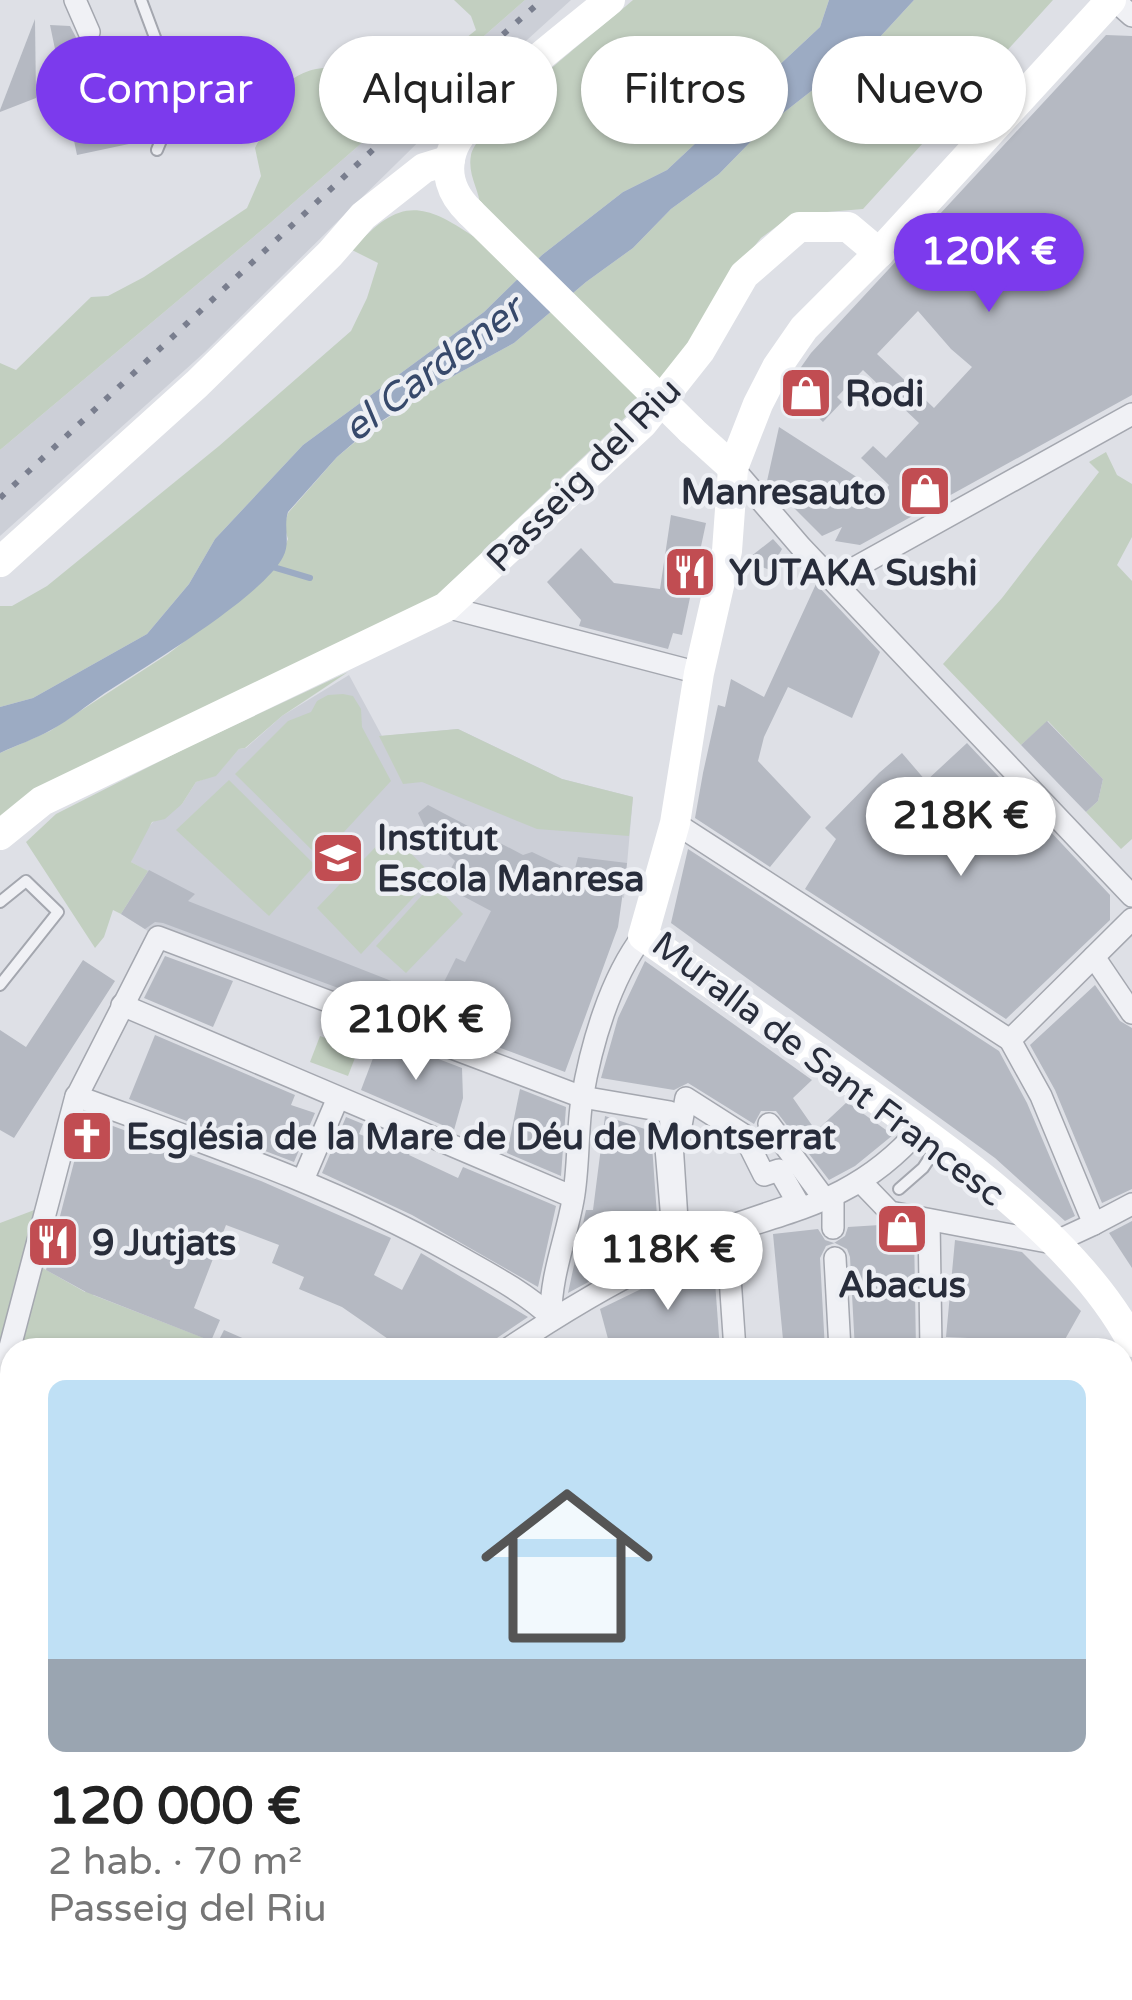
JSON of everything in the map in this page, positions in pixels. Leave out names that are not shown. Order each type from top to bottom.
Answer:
[{"type":"street","points":[[75,0],[89,32]]},
{"type":"street","points":[[457,187],[463,131],[610,0]]},
{"type":"street","points":[[879,253],[1113,0],[1132,16]]},
{"type":"street","points":[[0,562],[197,384],[363,216],[424,168],[457,187],[733,469],[1132,896]]},
{"type":"street","name":"Passeig del Riu","points":[[0,835],[42,801],[446,607],[643,423],[674,389],[744,275],[799,226],[848,227],[879,253]]},
{"type":"street","name":"Muralla de Sant Francesc","points":[[879,253],[804,328],[777,367],[733,469],[727,551],[699,674],[675,823],[643,936],[929,1137],[1053,1243],[1101,1291],[1130,1338]]},
{"type":"street","points":[[833,580],[1132,414]]},
{"type":"street","points":[[446,607],[699,674]]},
{"type":"street","points":[[675,823],[1010,1040],[1041,1096],[1094,1224]]},
{"type":"street","points":[[1010,1040],[1132,919]]},
{"type":"street","points":[[551,1317],[573,1197],[582,1097],[607,1009],[629,954],[643,936]]},
{"type":"street","points":[[15,1338],[76,1096],[158,937],[582,1097],[670,1112],[678,1247]]},
{"type":"street","points":[[1094,957],[1132,1013]]},
{"type":"street","points":[[122,1005],[573,1197]]},
{"type":"street","points":[[76,1096],[376,1211],[466,1261],[551,1317]]},
{"type":"street","points":[[537,1338],[551,1317],[678,1247],[798,1202],[779,1170],[764,1175],[744,1135],[686,1098],[678,1142],[671,1139]]},
{"type":"street","points":[[303,1180],[338,1100]]},
{"type":"street","points":[[769,1124],[830,1199],[833,1228]]},
{"type":"street","points":[[678,1247],[830,1199],[862,1184],[929,1137]]},
{"type":"street","points":[[862,1184],[890,1212],[1053,1243],[1132,1204]]},
{"type":"street","points":[[929,1220],[931,1338]]},
{"type":"street","points":[[727,1234],[734,1338]]},
{"type":"street","points":[[835,1258],[839,1338]]},
{"type":"lane","points":[[141,0],[178,99],[157,150]]},
{"type":"lane","points":[[0,902],[26,880],[58,912],[0,985]]},
{"type":"lane","points":[[898,1190],[923,1168],[929,1137]]},
{"type":"shaded area","points":[[525,0],[571,0],[531,36],[484,36]]},
{"type":"shaded area","points":[[360,144],[416,144],[205,352],[0,536],[0,450]]},
{"type":"shaded area","name":"Institut Escola Manresa","points":[[349,675],[382,736],[458,729],[562,779],[633,797],[624,898],[573,874],[451,1041],[160,926],[154,935],[121,914],[147,871],[131,862],[153,822],[182,804],[196,782],[216,775],[239,749],[282,716]]},
{"type":"green space","points":[[454,0],[525,0],[484,36],[468,36],[476,30],[471,16]]},
{"type":"green space","points":[[633,0],[829,0],[820,27],[788,57],[788,36],[589,36]]},
{"type":"green space","points":[[914,0],[1053,0],[1020,36],[881,36]]},
{"type":"green space","points":[[581,43],[581,144],[695,144],[667,170],[623,192],[542,255],[484,312],[303,445],[215,539],[189,584],[147,634],[33,698],[0,707],[0,606],[12,606],[47,586],[351,331],[378,263],[352,250],[382,222],[409,210],[423,211],[473,236],[480,208],[471,155],[477,144],[557,144],[557,64]]},
{"type":"green space","points":[[319,69],[319,144],[360,144],[0,450],[0,363],[16,370],[91,297],[108,296],[144,277],[247,208],[261,176],[255,148],[258,144],[295,144],[295,78]]},
{"type":"green space","points":[[812,90],[812,144],[922,144],[863,209],[815,213],[780,224],[761,238],[671,374],[436,596],[0,823],[0,753],[50,731],[168,654],[249,592],[276,567],[288,539],[284,526],[288,513],[337,457],[446,380],[514,343],[633,248],[748,144],[788,144],[788,109]]},
{"type":"green space","points":[[1106,452],[1117,475],[1132,484],[1132,537],[1117,565],[1132,581],[1132,839],[1121,849],[1086,812],[1098,801],[1103,779],[1048,721],[1021,745],[943,664],[1002,598],[1099,472],[1089,462]]},
{"type":"green space","points":[[348,672],[239,749],[216,776],[196,782],[165,819],[152,822],[131,862],[148,871],[121,914],[113,910],[95,948],[26,842],[56,814]]},
{"type":"green space","points":[[328,695],[353,696],[361,709],[362,727],[391,781],[320,858],[235,774],[288,721],[311,712]]},
{"type":"green space","points":[[458,729],[562,779],[633,797],[629,836],[537,829],[422,782],[403,784],[379,736]]},
{"type":"green space","points":[[229,780],[315,865],[269,916],[176,830]]},
{"type":"green space","points":[[390,832],[433,876],[361,954],[317,908]]},
{"type":"green space","points":[[433,883],[463,914],[406,973],[376,946]]},
{"type":"green space","points":[[320,1036],[358,1050],[348,1076],[310,1062]]},
{"type":"green space","points":[[37,1209],[6,1338],[0,1338],[0,1223]]},
{"type":"green space","points":[[41,1267],[85,1292],[100,1276],[93,1295],[204,1338],[20,1338]]},
{"type":"water","points":[[829,0],[914,0],[881,36],[812,36],[812,90],[788,109],[788,57],[820,27]]},
{"type":"water","name":"el Cardener","points":[[695,144],[748,144],[633,248],[514,343],[372,427],[337,457],[288,512],[283,557],[252,591],[65,722],[0,753],[0,707],[33,698],[147,634],[189,584],[215,539],[303,445],[484,312],[542,255],[623,192],[667,170]]},
{"type":"building","points":[[35,19],[36,98],[0,110]]},
{"type":"building","points":[[50,25],[70,26],[75,36],[52,36]]},
{"type":"building","points":[[1106,35],[1132,36],[1132,395],[860,545],[835,541],[842,527],[822,536],[767,481],[779,427],[883,494],[889,485],[861,458],[873,446],[886,458],[919,423],[863,370],[837,397],[842,402],[823,422],[788,389],[1005,144],[1026,144],[1026,121]],"holes":[[[918,311],[972,367],[934,408],[877,354]]]},
{"type":"building","points":[[75,144],[129,144],[77,155]]},
{"type":"building","points":[[671,515],[706,523],[682,635],[673,633],[668,649],[579,626],[581,620],[547,582],[581,548],[614,583],[660,589]]},
{"type":"building","points":[[773,539],[782,549],[770,570],[745,561]]},
{"type":"building","points":[[816,584],[880,652],[852,718],[788,687],[758,761],[811,817],[770,867],[695,818],[718,705],[725,707],[731,679],[764,697]]},
{"type":"building","points":[[1047,721],[1103,779],[1098,801],[1086,812],[1021,745]]},
{"type":"building","points":[[967,743],[1110,895],[1110,920],[1006,1019],[805,889],[836,839],[825,828],[879,773],[902,753],[926,781]]},
{"type":"building","points":[[428,805],[523,855],[532,852],[574,872],[578,857],[627,863],[618,927],[565,1072],[163,923],[145,929],[121,914],[149,870],[195,894],[188,901],[427,995],[444,982],[456,958],[465,962],[491,911],[442,885],[455,861],[429,836],[418,813]]},
{"type":"building","points":[[688,849],[999,1051],[1027,1103],[1075,1216],[1065,1221],[995,1158],[671,923]]},
{"type":"building","points":[[165,956],[233,981],[213,1027],[144,998]]},
{"type":"building","points":[[83,960],[115,981],[14,1138],[0,1130],[0,1030],[26,1047]]},
{"type":"building","points":[[645,961],[812,1080],[793,1098],[816,1131],[847,1102],[893,1135],[829,1180],[776,1111],[761,1111],[754,1124],[688,1083],[674,1090],[601,1078],[618,1018]]},
{"type":"building","points":[[1095,985],[1120,1021],[1132,1028],[1132,1189],[1102,1203],[1055,1090],[1030,1045]]},
{"type":"building","points":[[155,1035],[295,1095],[291,1105],[315,1113],[294,1162],[129,1099]]},
{"type":"building","points":[[381,1037],[462,1068],[463,1098],[454,1130],[361,1090]]},
{"type":"building","points":[[520,1089],[566,1107],[561,1176],[507,1153]]},
{"type":"building","points":[[86,1116],[261,1181],[391,1238],[374,1275],[402,1290],[421,1253],[528,1317],[497,1338],[387,1338],[342,1307],[299,1289],[304,1277],[272,1263],[279,1245],[226,1225],[194,1308],[220,1320],[212,1338],[86,1292],[46,1270]]},
{"type":"building","points":[[605,1116],[651,1131],[659,1244],[568,1293],[586,1210],[593,1210]]},
{"type":"building","points":[[346,1117],[363,1124],[359,1134],[390,1146],[395,1137],[414,1146],[409,1155],[458,1178],[463,1167],[556,1206],[538,1287],[412,1215],[322,1173]]},
{"type":"building","points":[[1132,1221],[1132,1268],[1109,1233]]},
{"type":"building","points":[[880,1225],[914,1232],[916,1338],[854,1338],[850,1257],[847,1249],[835,1243],[826,1246],[820,1258],[824,1338],[783,1338],[773,1234],[818,1229],[825,1240],[834,1243],[845,1236],[848,1227]]},
{"type":"building","points":[[955,1240],[1022,1252],[1081,1311],[1066,1338],[946,1337]]},
{"type":"building","points":[[713,1254],[719,1338],[608,1338],[600,1309]]},
{"type":"waterway","points":[[273,567],[310,578]]},
{"type":"railway","points":[[0,498],[378,145],[542,0]]},
{"type":"place","name":"Rodi","points":[[806,393]]},
{"type":"place","name":"Manresauto","points":[[925,491]]},
{"type":"place","name":"YUTAKA Sushi","points":[[690,572]]},
{"type":"place","name":"Institut Escola Manresa","points":[[338,858]]},
{"type":"place","name":"Església de la Mare de Déu de Montserrat","points":[[87,1136]]},
{"type":"place","name":"Abacus","points":[[902,1229]]},
{"type":"place","name":"9 Jutjats","points":[[53,1242]]}]
